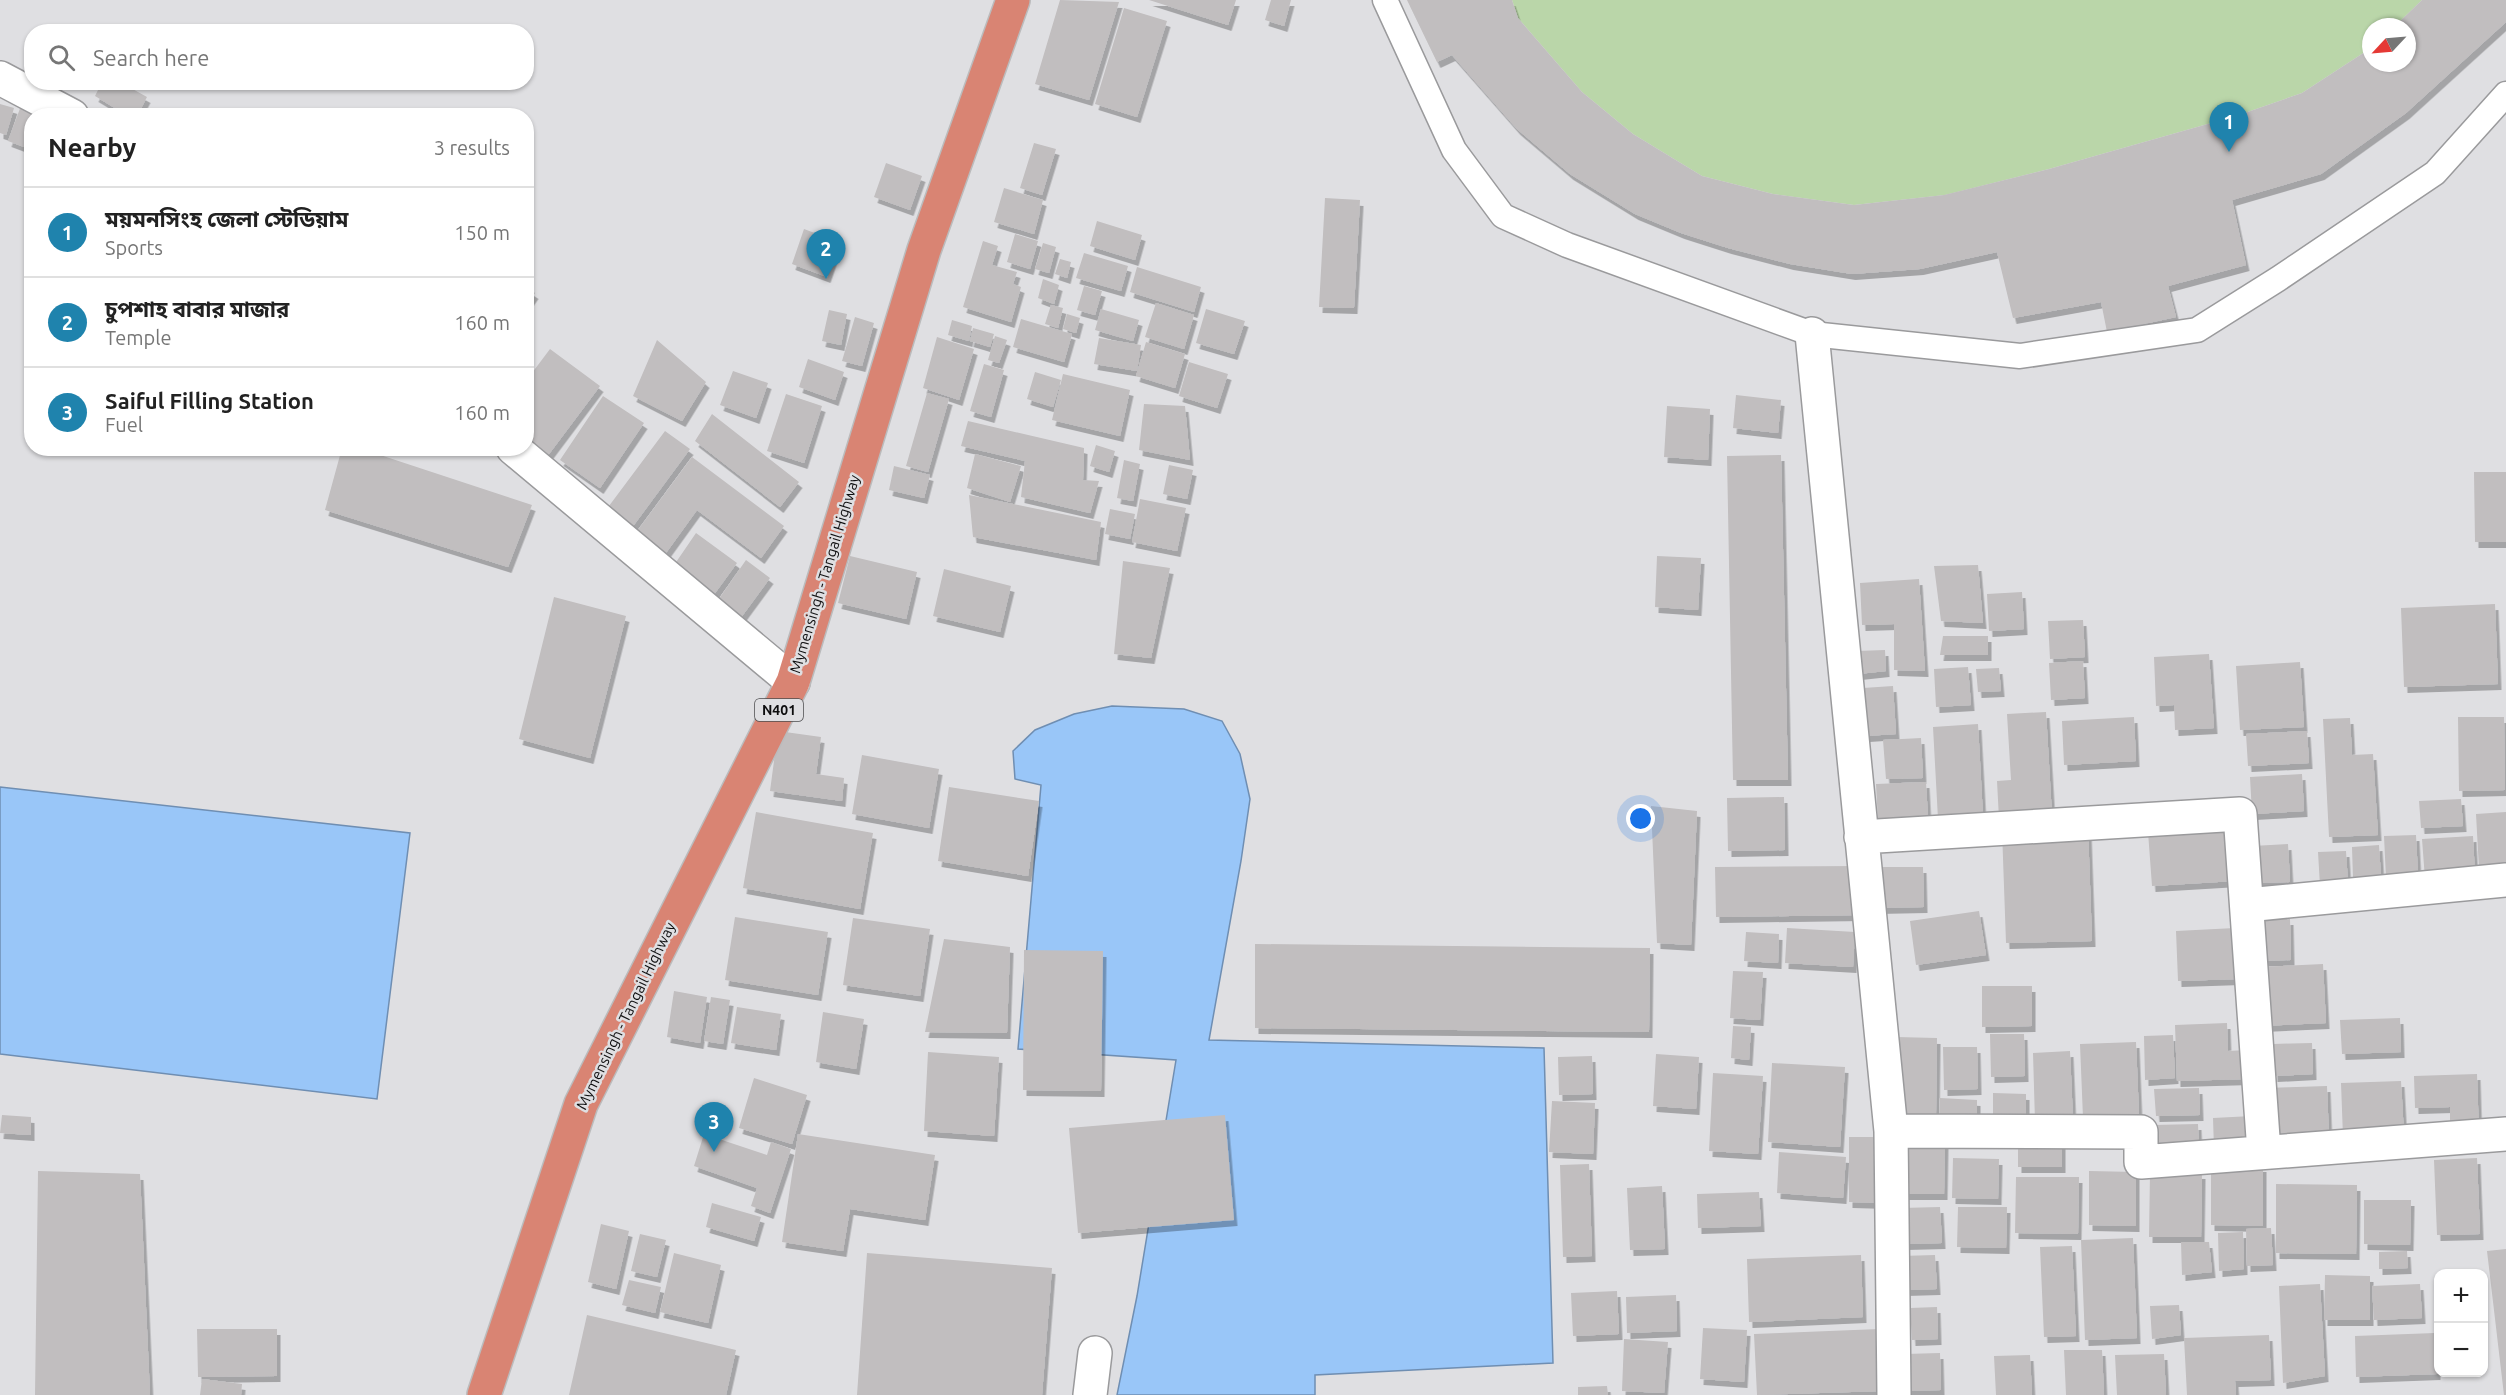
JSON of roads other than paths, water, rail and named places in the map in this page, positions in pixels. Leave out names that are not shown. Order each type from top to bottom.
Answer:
[{"type":"highway","name":"Mymensingh - Tangail Highway","points":[[484,1395],[581,1104],[793,682],[924,250],[1013,0]]},
{"type":"street","points":[[0,78],[57,108]]},
{"type":"street","points":[[1812,334],[1891,1131],[1894,1395]]},
{"type":"street","points":[[523,456],[793,682]]},
{"type":"street","points":[[1861,837],[2240,814],[2264,1152]]},
{"type":"street","points":[[2247,905],[2506,880]]},
{"type":"street","points":[[1891,1131],[2141,1132],[2141,1162],[2506,1134]]},
{"type":"street","points":[[1090,1395],[1095,1353]]},
{"type":"lane","points":[[1385,0],[1454,150],[1503,216],[1567,245],[1812,334],[2020,356],[2197,330],[2278,279],[2435,173],[2506,94]]},
{"type":"water","points":[[1112,706],[1184,709],[1222,721],[1240,754],[1250,799],[1209,1040],[1544,1048],[1553,1363],[1315,1375],[1315,1395],[1117,1395],[1137,1296],[1176,1060],[1018,1049],[1041,785],[1015,779],[1013,751],[1035,730],[1074,714]]},
{"type":"water","points":[[0,787],[410,833],[377,1099],[0,1054]]},
{"type":"place","name":"ময়মনসিংহ জেলা স্টেডিয়াম","points":[[2229,152]]},
{"type":"place","name":"চুপশাহ বাবার মাজার","points":[[826,279]]},
{"type":"place","name":"Saiful Filling Station","points":[[714,1152]]}]
